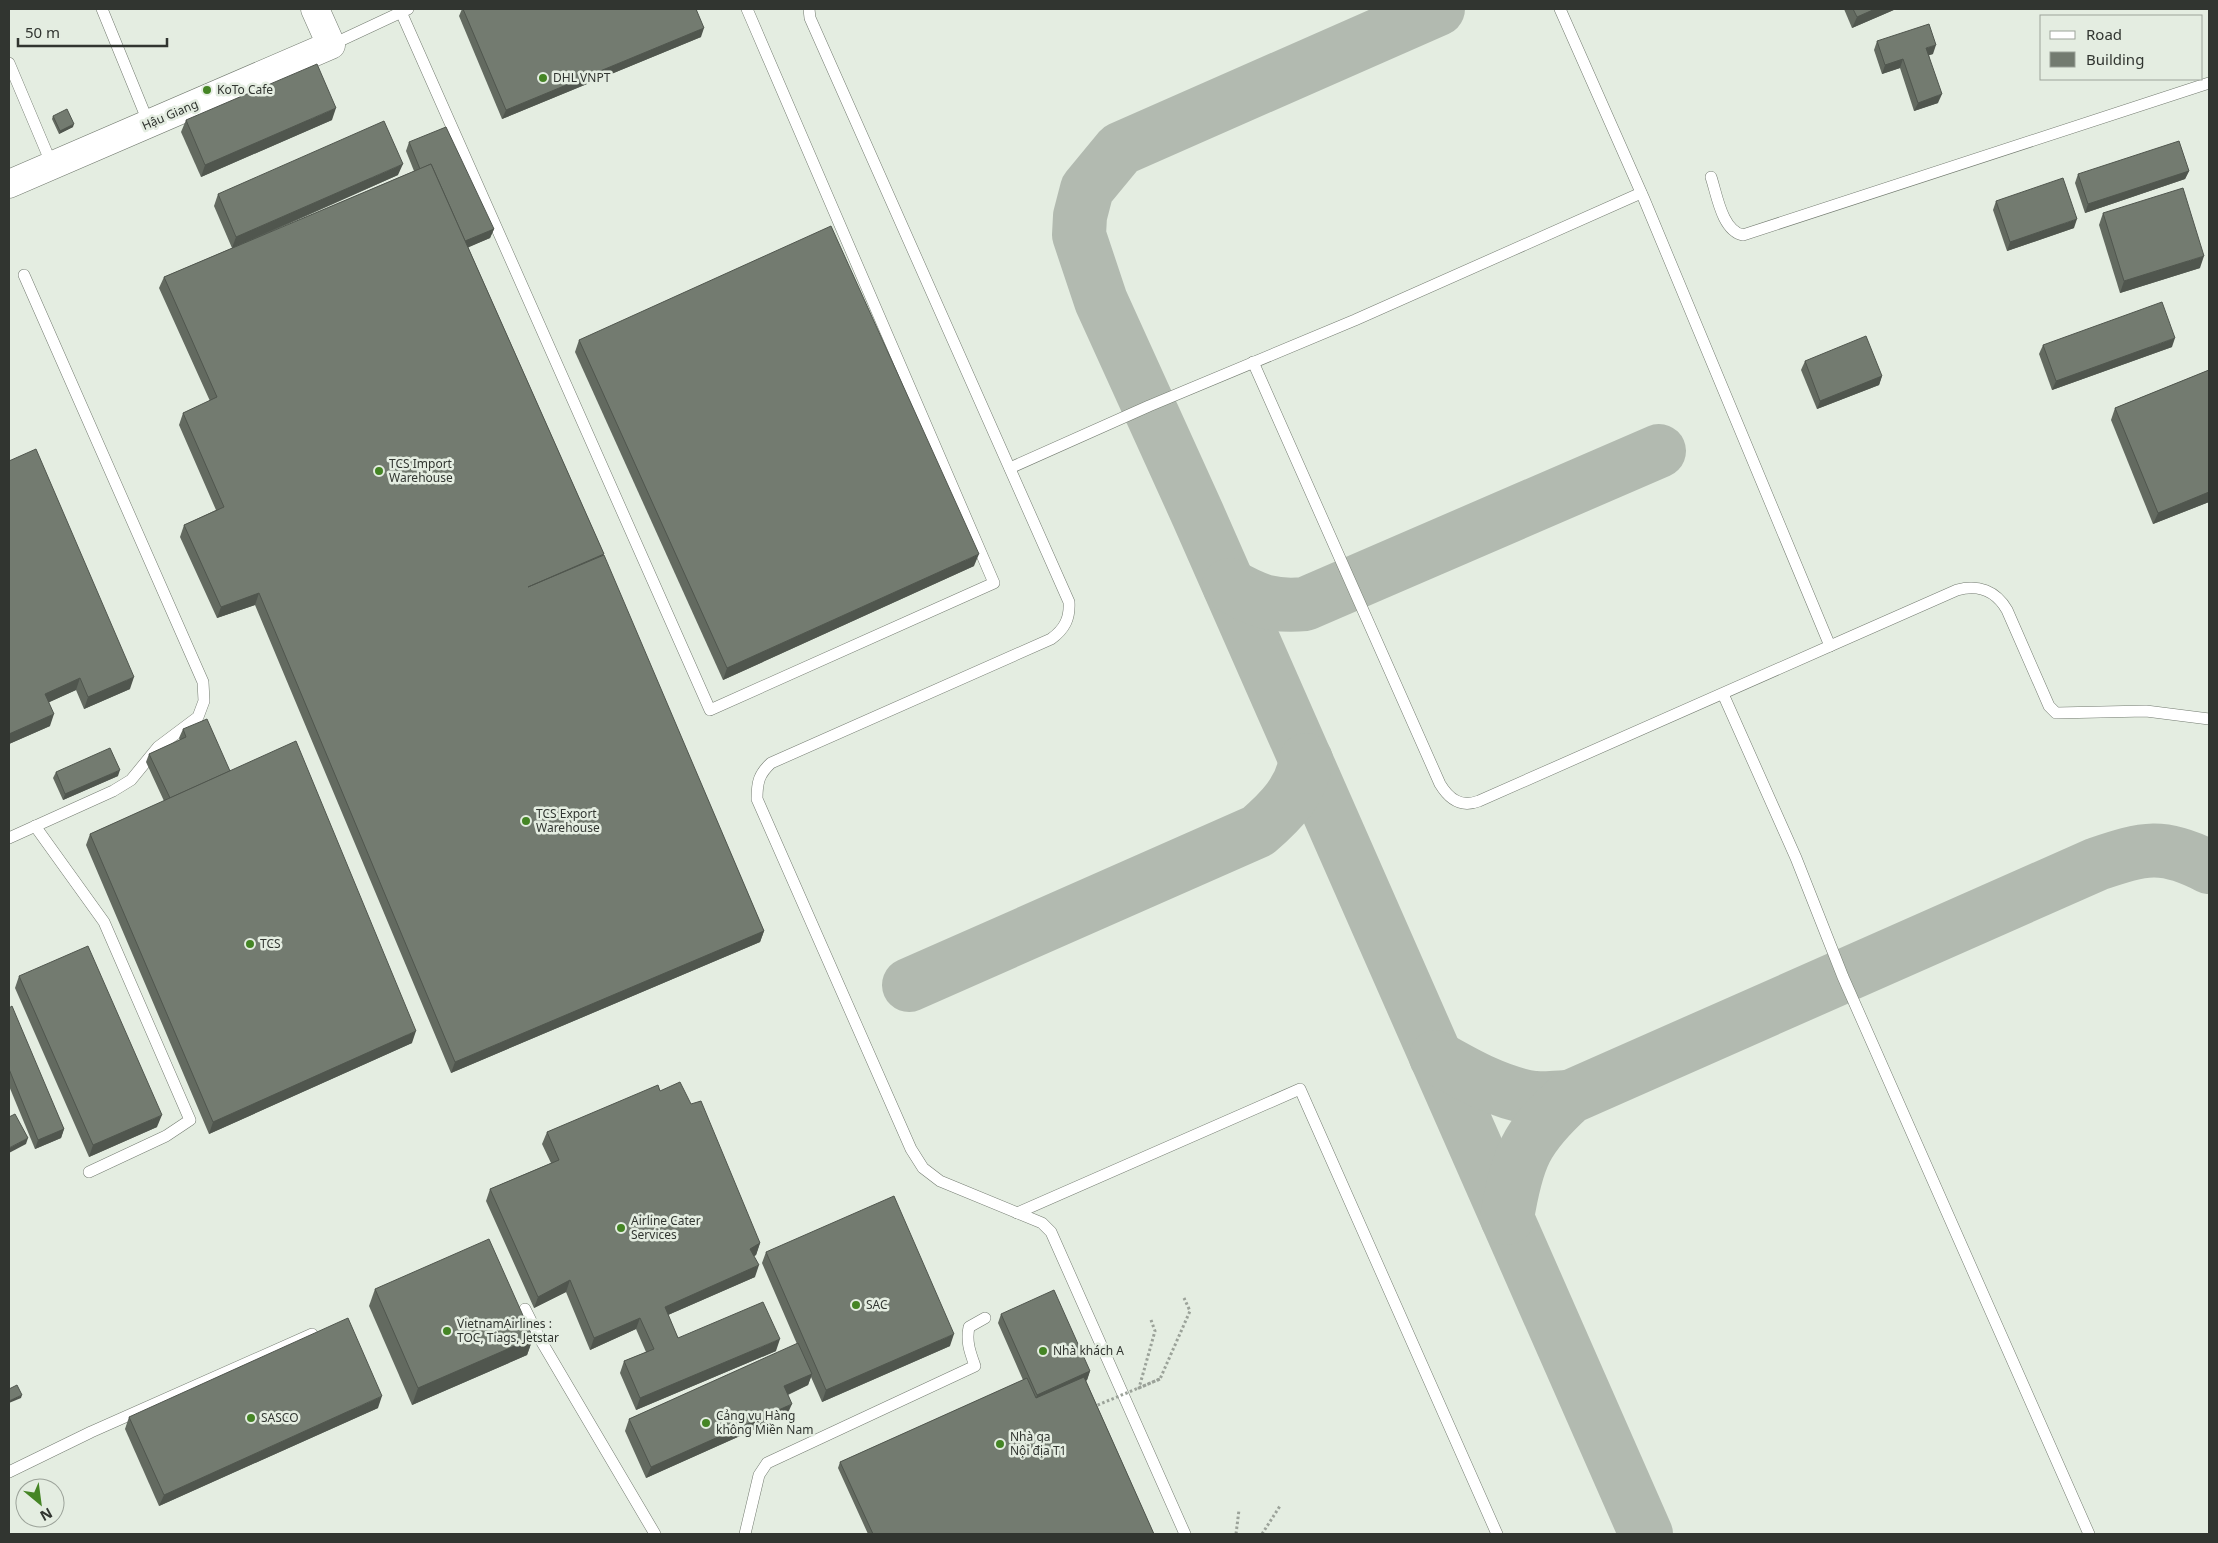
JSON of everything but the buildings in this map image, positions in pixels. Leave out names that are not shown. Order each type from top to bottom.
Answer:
[{"type":"street","points":[[315,9],[331,45]]},
{"type":"street","name":"Hậu Giang","points":[[9,184],[331,45]]},
{"type":"lane","points":[[102,9],[149,124]]},
{"type":"lane","points":[[331,45],[404,10],[710,710],[994,583],[747,9]]},
{"type":"lane","points":[[809,9],[810,18],[1069,602],[1070,611],[1063,628],[1051,639],[782,757],[761,772],[757,789],[761,810],[907,1139],[919,1162],[923,1168],[940,1181],[1042,1223],[1051,1232],[1185,1534]]},
{"type":"lane","points":[[1560,9],[1641,193],[1830,646]]},
{"type":"lane","points":[[9,62],[13,83],[52,165]]},
{"type":"lane","points":[[1711,177],[1731,230],[1736,234],[1750,234],[2209,84]]},
{"type":"lane","points":[[1010,468],[1253,362],[1355,320],[1641,193]]},
{"type":"lane","points":[[9,838],[113,791],[131,780],[158,747],[198,717],[204,701],[203,682],[24,276]]},
{"type":"lane","points":[[1253,362],[1440,784],[1452,800],[1465,804],[1479,801],[1957,590],[1967,588],[1982,589],[2002,602],[2049,706],[2056,713],[2146,711],[2209,719]]},
{"type":"lane","points":[[1723,694],[1788,842],[1842,977],[2089,1534]]},
{"type":"lane","points":[[34,826],[104,922],[190,1120],[166,1136],[89,1172]]},
{"type":"lane","points":[[1017,1213],[1300,1090],[1497,1534]]},
{"type":"lane","points":[[525,1309],[540,1339],[655,1534]]},
{"type":"lane","points":[[744,1534],[759,1475],[767,1462],[975,1366],[967,1336],[969,1327],[985,1318]]},
{"type":"lane","points":[[9,1472],[91,1432],[312,1334]]},
{"type":"path","points":[[1093,1408],[1160,1380],[1190,1311],[1184,1298]]},
{"type":"path","points":[[1139,1388],[1155,1331],[1151,1320]]},
{"type":"path","points":[[1262,1534],[1280,1506]]},
{"type":"path","points":[[1236,1534],[1239,1510]]},
{"type":"taxiway","points":[[1438,9],[1120,149],[1087,189],[1080,216],[1079,235],[1101,301],[1198,515],[1646,1534]]},
{"type":"taxiway","points":[[1229,585],[1266,602],[1284,605],[1305,604],[1659,451]]},
{"type":"taxiway","points":[[909,985],[1258,831],[1289,800],[1300,781],[1306,760]]},
{"type":"taxiway","points":[[1507,1218],[1519,1164],[1525,1150],[1543,1125],[1570,1097],[2097,864],[2128,854],[2153,850],[2179,854],[2209,867]]},
{"type":"taxiway","points":[[1436,1057],[1471,1076],[1521,1096],[1534,1098],[1570,1097]]},
{"type":"place","name":"DHL VNPT","points":[[543,78]]},
{"type":"place","name":"KoTo Cafe","points":[[207,90]]},
{"type":"place","name":"TCS Import Warehouse","points":[[379,471]]},
{"type":"place","name":"TCS Export Warehouse","points":[[526,821]]},
{"type":"place","name":"TCS","points":[[250,944]]},
{"type":"place","name":"Airline Cater Services","points":[[621,1228]]},
{"type":"place","name":"SAC","points":[[856,1305]]},
{"type":"place","name":"VietnamAirlines : TOC, Tiags, Jetstar","points":[[447,1331]]},
{"type":"place","name":"Nhà khách A","points":[[1043,1351]]},
{"type":"place","name":"SASCO","points":[[251,1418]]},
{"type":"place","name":"Cảng vụ Hàng không Miền Nam","points":[[706,1423]]},
{"type":"place","name":"Nhà ga Nội địa T1","points":[[1000,1444]]}]
